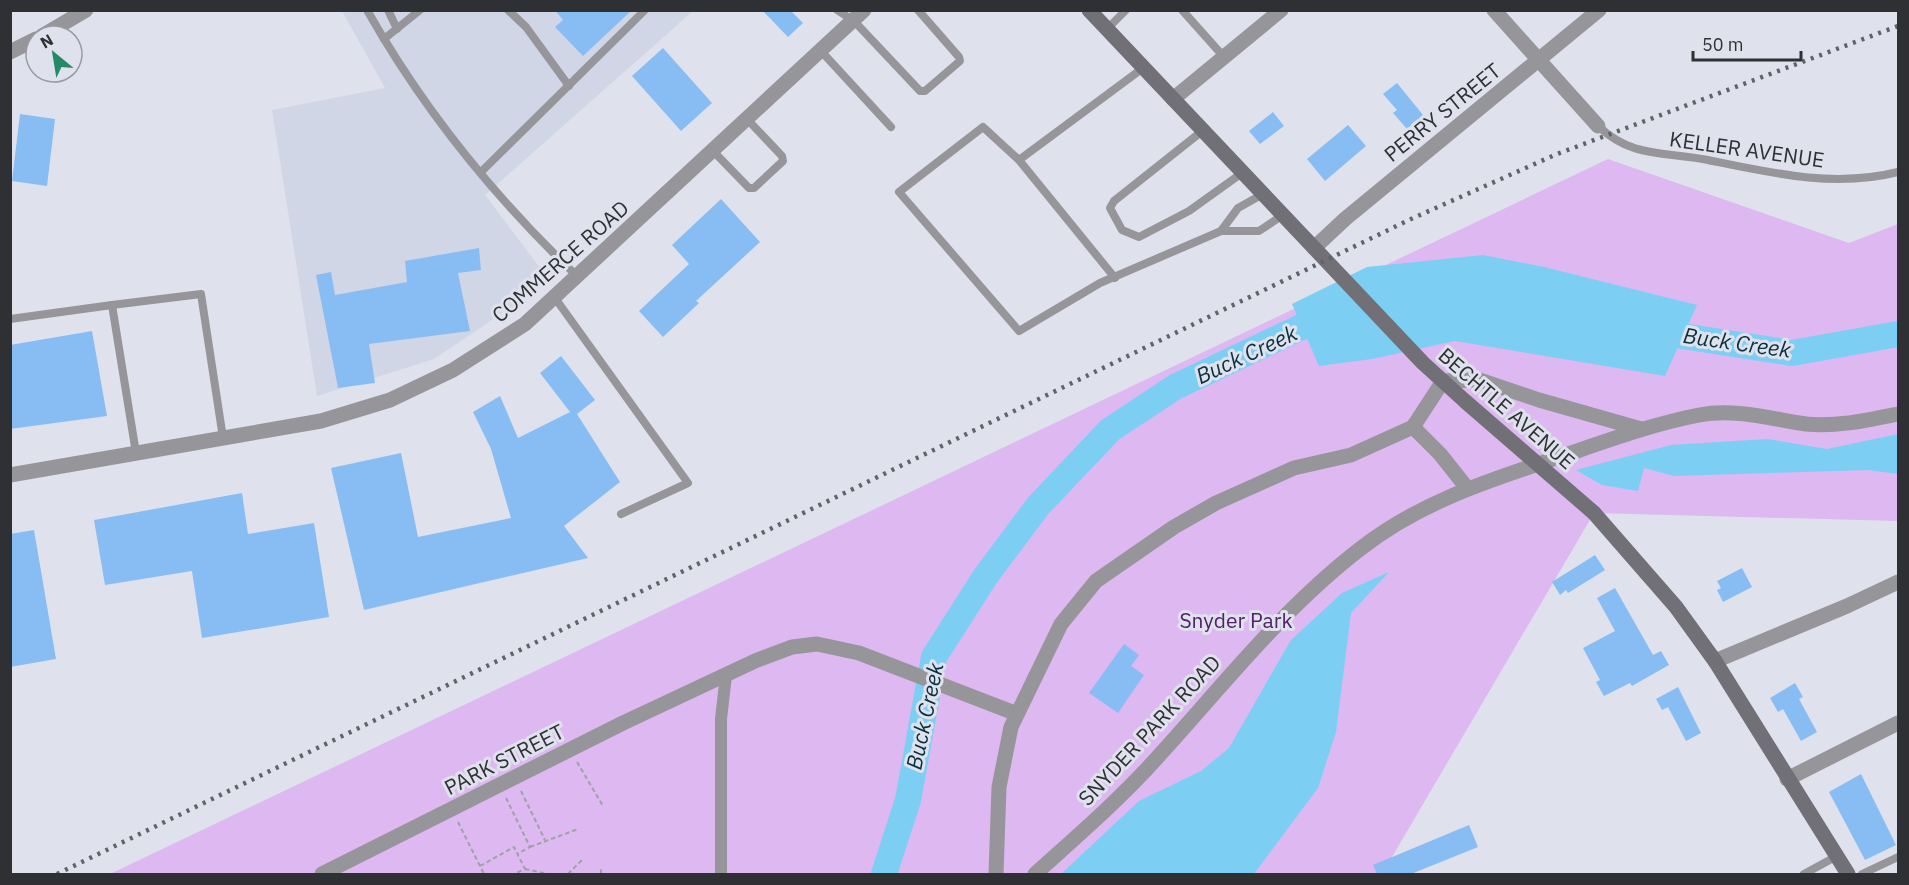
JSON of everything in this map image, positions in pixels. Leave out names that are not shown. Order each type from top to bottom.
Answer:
[{"type":"main road","name":"BECHTLE AVENUE","points":[[1089,11],[1173,99],[1201,132],[1423,363],[1594,513],[1676,607],[1715,661],[1848,874]]},
{"type":"street","points":[[1173,99],[1281,10]]},
{"type":"street","points":[[1494,10],[1598,126]]},
{"type":"street","name":"PERRY STREET","points":[[1314,248],[1345,219],[1599,10]]},
{"type":"street","points":[[62,24],[84,11]]},
{"type":"street","name":"COMMERCE ROAD","points":[[10,475],[321,421],[405,394],[453,370],[497,344],[555,298],[859,16]]},
{"type":"street","points":[[10,52],[24,45]]},
{"type":"street","points":[[996,874],[999,787],[1005,749],[1017,714],[1061,624],[1096,581],[1121,562],[1216,503],[1294,468],[1351,455],[1413,427],[1443,381],[1480,380],[1539,400],[1641,429]]},
{"type":"street","name":"SNYDER PARK ROAD","points":[[1035,874],[1146,769],[1250,653],[1338,566],[1388,530],[1467,488],[1641,429],[1700,415],[1722,412],[1808,424],[1837,425],[1899,414]]},
{"type":"street","points":[[1413,427],[1440,454],[1467,488]]},
{"type":"street","points":[[1715,661],[1899,582]]},
{"type":"street","points":[[721,874],[721,719],[726,675],[792,647],[817,644],[859,653],[1017,714]]},
{"type":"street","name":"PARK STREET","points":[[322,874],[499,784],[726,675]]},
{"type":"street","points":[[1787,779],[1899,723]]},
{"type":"lane","points":[[367,10],[418,92],[481,172],[551,251],[578,277]]},
{"type":"lane","points":[[388,10],[397,29]]},
{"type":"lane","points":[[384,39],[420,10]]},
{"type":"lane","points":[[508,10],[526,27],[569,86]]},
{"type":"lane","points":[[481,172],[645,10]]},
{"type":"lane","points":[[837,10],[859,16],[920,91],[925,92],[960,61],[918,10]]},
{"type":"lane","points":[[1107,29],[1126,10]]},
{"type":"lane","points":[[1182,10],[1224,57]]},
{"type":"lane","points":[[821,51],[891,127]]},
{"type":"lane","points":[[1019,160],[1143,68]]},
{"type":"lane","points":[[713,151],[750,188],[754,188],[783,161],[782,156],[747,119]]},
{"type":"lane","name":"KELLER AVENUE","points":[[1598,126],[1628,147],[1664,156],[1706,159],[1780,175],[1830,180],[1899,172]]},
{"type":"lane","points":[[1114,278],[1019,160],[983,127],[899,192],[1019,331],[1114,278],[1221,231],[1259,231],[1283,215]]},
{"type":"lane","points":[[1201,132],[1114,201],[1110,208],[1122,230],[1139,237],[1189,211],[1242,173]]},
{"type":"lane","points":[[1221,231],[1238,208],[1263,194]]},
{"type":"lane","points":[[10,319],[201,294],[223,438]]},
{"type":"lane","points":[[555,298],[688,483],[621,514]]},
{"type":"lane","points":[[112,305],[136,453]]},
{"type":"lane","points":[[1804,874],[1837,856]]},
{"type":"lane","points":[[1862,874],[1899,857]]},
{"type":"path","points":[[570,750],[603,806]]},
{"type":"path","points":[[514,777],[545,840]]},
{"type":"path","points":[[499,784],[530,847]]},
{"type":"path","points":[[451,809],[484,874]]},
{"type":"path","points":[[517,854],[545,840],[578,829]]},
{"type":"path","points":[[480,866],[514,847],[525,869]]},
{"type":"path","points":[[568,874],[583,860]]},
{"type":"path","points":[[601,867],[601,874]]},
{"type":"path","points":[[514,874],[525,869],[548,874]]},
{"type":"shaded area","points":[[342,11],[693,11],[485,195],[550,281],[434,359],[317,396],[272,110],[385,88]]},
{"type":"green space","name":"Snyder Park","points":[[1608,159],[1849,243],[1898,224],[1898,521],[1594,513],[1382,874],[110,874]]},
{"type":"water","points":[[1483,255],[1544,267],[1697,305],[1665,376],[1455,341],[1372,359],[1319,366],[1292,304],[1367,267]]},
{"type":"water","points":[[1898,434],[1898,474],[1868,470],[1674,476],[1644,468],[1638,491],[1602,485],[1576,470],[1671,445],[1768,439],[1827,449]]},
{"type":"water","points":[[1389,572],[1351,613],[1336,732],[1318,788],[1254,874],[1061,874],[1139,801],[1201,771],[1229,748],[1291,640],[1342,593]]},
{"type":"building","points":[[555,10],[632,10],[583,56],[555,27],[563,20]]},
{"type":"building","points":[[762,10],[790,10],[803,23],[788,37]]},
{"type":"building","points":[[663,48],[712,103],[681,131],[632,76]]},
{"type":"building","points":[[1397,83],[1423,115],[1407,129],[1393,113],[1397,110],[1383,94]]},
{"type":"building","points":[[1273,112],[1284,126],[1260,144],[1249,131]]},
{"type":"building","points":[[20,114],[55,119],[47,186],[12,181]]},
{"type":"building","points":[[1348,125],[1366,146],[1325,181],[1307,159]]},
{"type":"building","points":[[721,199],[760,242],[696,301],[699,303],[663,337],[639,311],[689,264],[672,245]]},
{"type":"building","points":[[479,248],[481,270],[458,273],[470,331],[369,344],[375,383],[338,388],[316,275],[331,272],[335,295],[407,282],[405,261]]},
{"type":"building","points":[[92,331],[107,416],[10,429],[10,345]]},
{"type":"building","points":[[561,356],[595,400],[577,414],[620,482],[564,526],[588,558],[364,610],[331,468],[401,453],[418,537],[511,518],[491,449],[473,412],[500,396],[518,438],[570,412],[540,373]]},
{"type":"building","points":[[242,493],[248,534],[314,523],[329,617],[202,638],[192,571],[105,585],[94,520]]},
{"type":"building","points":[[34,530],[56,659],[10,667],[10,534]]},
{"type":"building","points":[[1595,555],[1605,570],[1568,593],[1566,590],[1560,595],[1552,582]]},
{"type":"building","points":[[1742,568],[1752,587],[1723,602],[1717,590],[1721,588],[1717,581]]},
{"type":"building","points":[[1615,588],[1653,655],[1661,651],[1669,665],[1632,686],[1630,683],[1604,696],[1596,682],[1600,680],[1583,648],[1615,631],[1597,598]]},
{"type":"building","points":[[1124,644],[1139,655],[1131,666],[1144,675],[1118,713],[1089,693]]},
{"type":"building","points":[[1795,683],[1803,697],[1799,699],[1817,732],[1801,741],[1783,709],[1778,712],[1770,698]]},
{"type":"building","points":[[1678,687],[1701,733],[1686,741],[1668,707],[1662,710],[1656,699]]},
{"type":"building","points":[[1861,774],[1896,845],[1865,860],[1829,792]]},
{"type":"building","points":[[1469,825],[1478,847],[1411,874],[1377,874],[1373,865]]},
{"type":"waterway","name":"Buck Creek","points":[[884,874],[908,800],[934,657],[985,577],[1038,506],[1110,430],[1175,387],[1316,320],[1336,317]]},
{"type":"waterway","name":"Buck Creek","points":[[1650,331],[1792,353],[1898,334]]},
{"type":"railway","points":[[57,874],[1411,219],[1557,154],[1898,26]]}]
